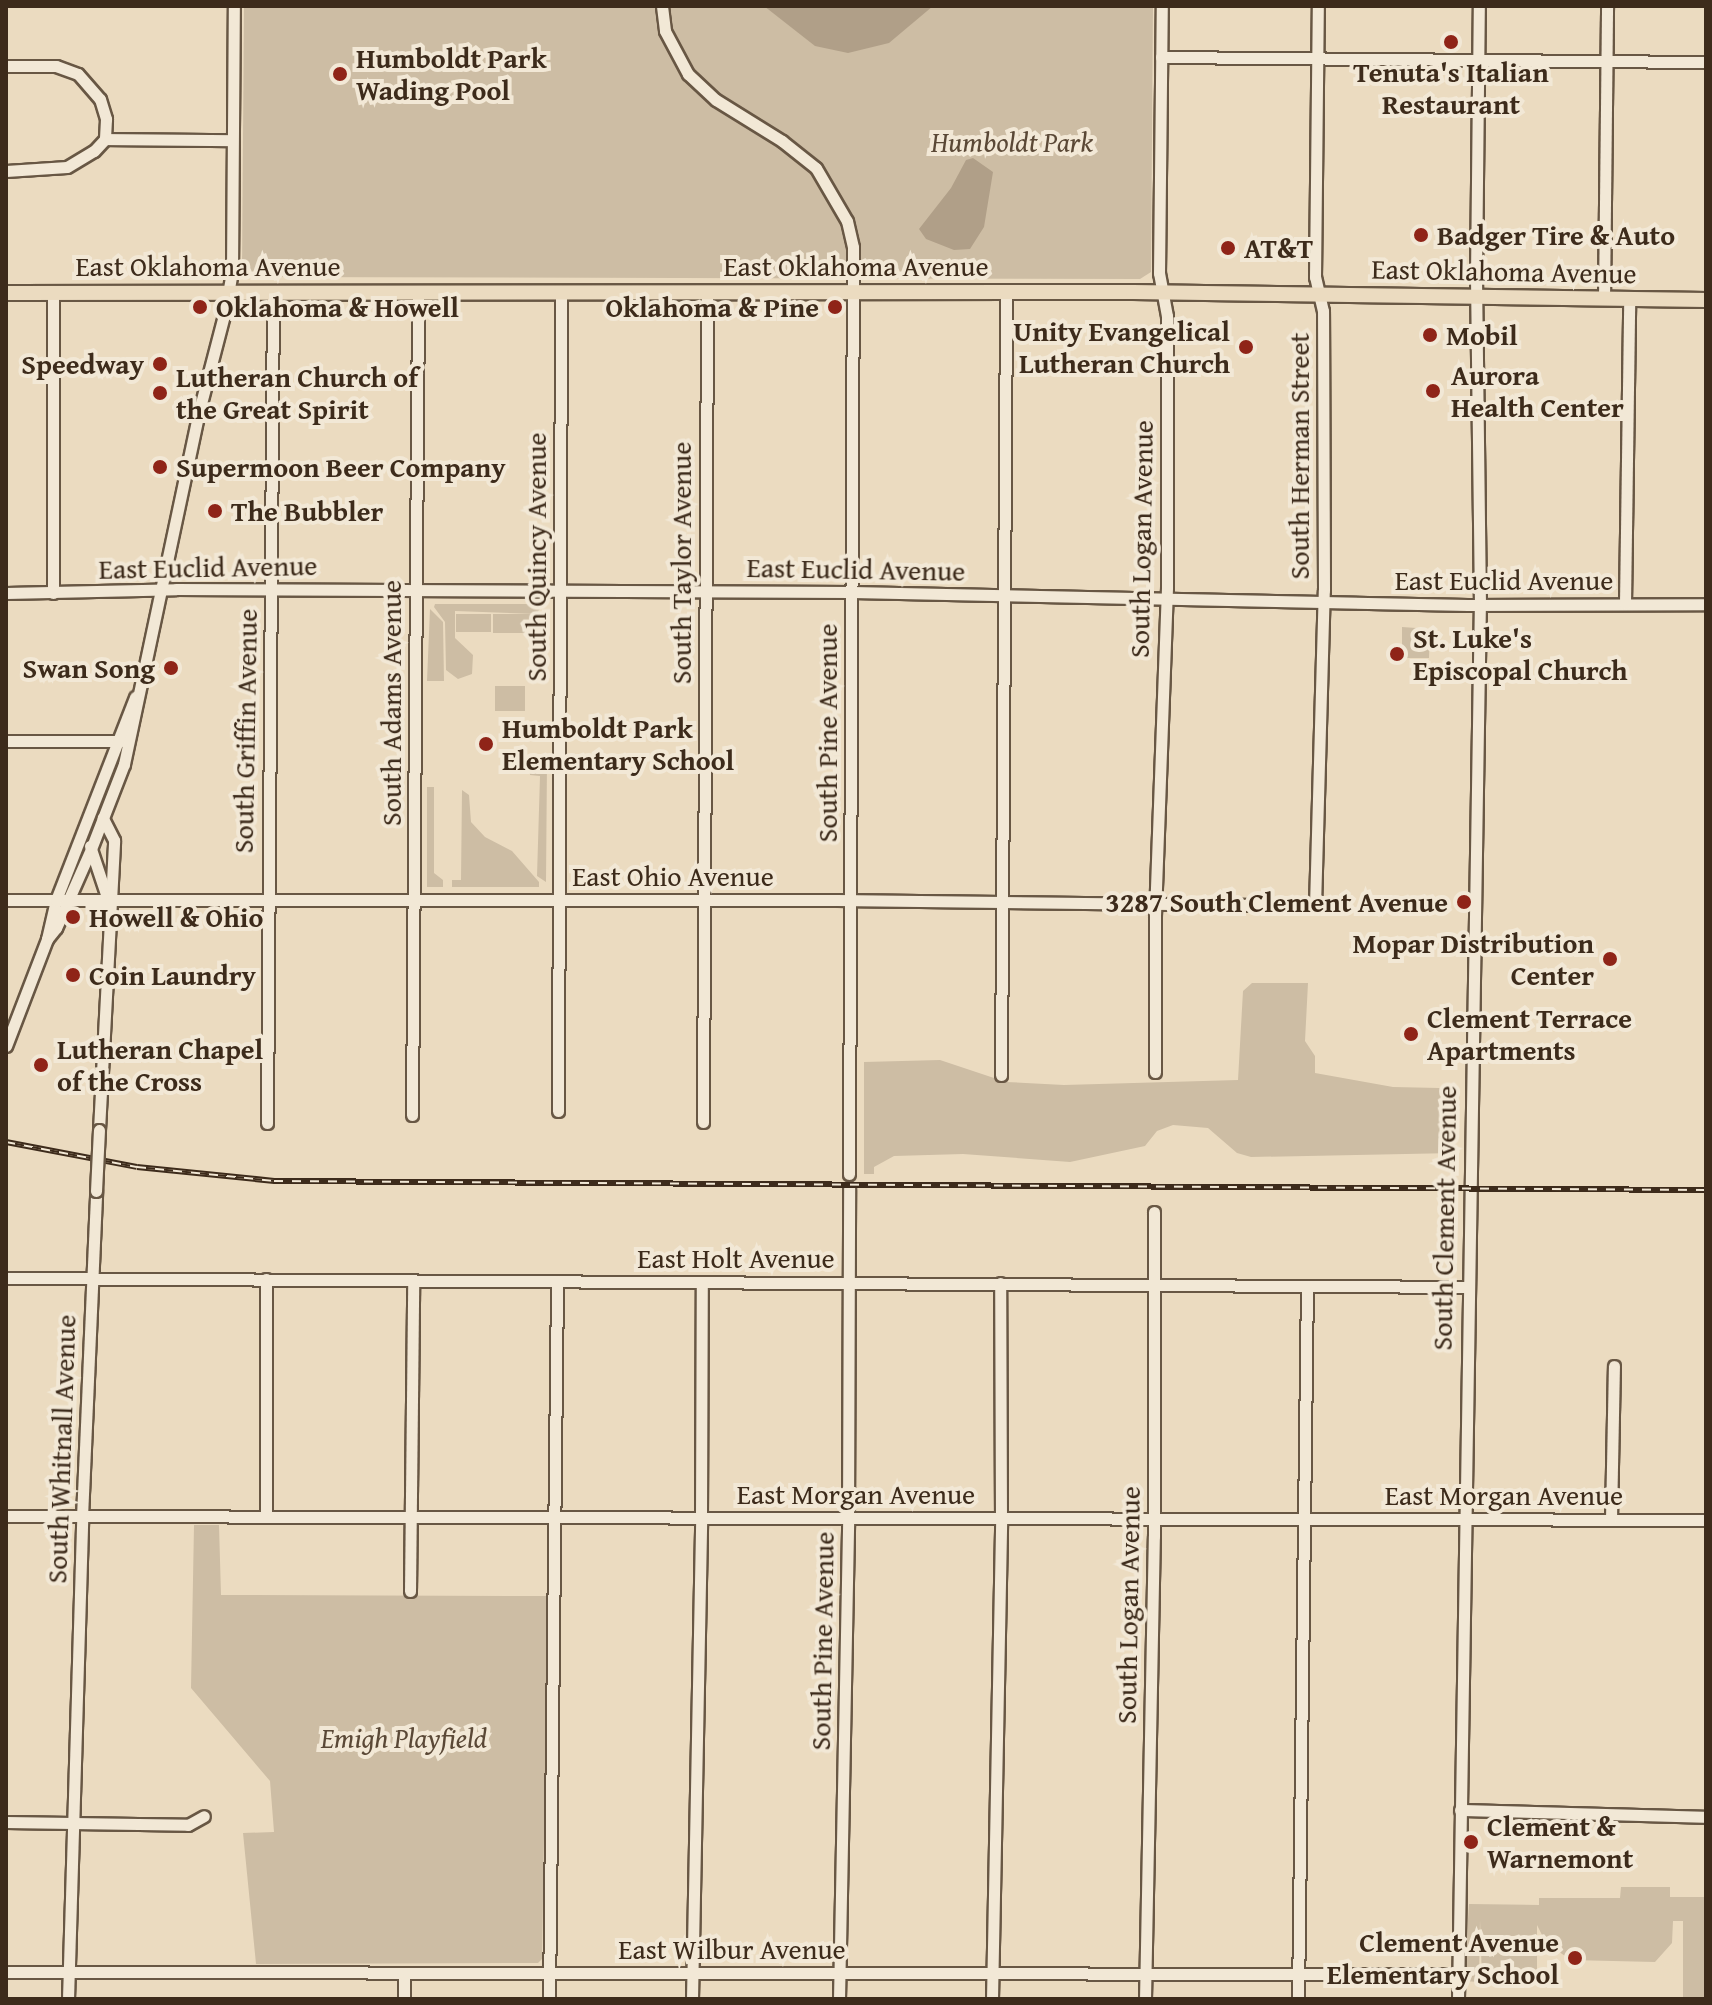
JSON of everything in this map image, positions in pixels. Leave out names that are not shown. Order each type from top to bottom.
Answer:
[{"type":"main road","name":"East Oklahoma Avenue","points":[[6,293],[1162,292],[1706,300]]},
{"type":"street","points":[[62,900],[91,849],[103,818],[138,689],[229,292],[234,6]]},
{"type":"street","name":"South Pine Avenue","points":[[662,6],[665,31],[675,54],[694,81],[716,100],[782,141],[816,168],[833,192],[847,221],[853,247],[849,1174]]},
{"type":"street","name":"South Logan Avenue","points":[[1155,1072],[1156,903],[1167,598],[1167,316],[1162,292],[1162,6]]},
{"type":"street","name":"South Herman Street","points":[[1315,906],[1322,602],[1323,330],[1315,277],[1318,6]]},
{"type":"street","name":"South Clement Avenue","points":[[1458,1999],[1466,1287],[1480,605],[1477,297],[1479,6]]},
{"type":"street","points":[[1604,299],[1607,6]]},
{"type":"street","points":[[1161,57],[1706,62]]},
{"type":"street","points":[[6,66],[56,66],[78,74],[100,99],[106,119],[105,139],[94,151],[67,167],[6,171]]},
{"type":"street","points":[[105,139],[232,140]]},
{"type":"street","name":"South Griffin Avenue","points":[[267,1123],[273,292]]},
{"type":"street","name":"South Adams Avenue","points":[[412,1115],[418,292]]},
{"type":"street","name":"South Quincy Avenue","points":[[558,1111],[561,292]]},
{"type":"street","name":"South Taylor Avenue","points":[[703,1122],[707,292]]},
{"type":"street","points":[[1001,1075],[1006,292]]},
{"type":"street","points":[[53,293],[58,593]]},
{"type":"street","points":[[1625,604],[1629,299]]},
{"type":"street","name":"East Euclid Avenue","points":[[6,593],[159,590],[705,591],[1480,605],[1706,604]]},
{"type":"street","points":[[6,741],[124,741]]},
{"type":"street","points":[[6,1046],[62,900],[84,827],[124,741]]},
{"type":"street","name":"South Whitnall Avenue","points":[[68,1999],[82,1517],[108,900],[112,890],[114,840],[103,818]]},
{"type":"street","name":"South Whitnall Avenue","points":[[84,827],[108,900]]},
{"type":"street","name":"East Ohio Avenue","points":[[6,900],[851,900],[1341,906]]},
{"type":"street","name":"South Pine Avenue","points":[[839,1999],[848,1518],[849,1188]]},
{"type":"street","name":"South Logan Avenue","points":[[1145,1999],[1154,1518],[1154,1212]]},
{"type":"street","name":"East Holt Avenue","points":[[6,1278],[1466,1287]]},
{"type":"street","points":[[266,1279],[266,1517]]},
{"type":"street","points":[[410,1591],[413,1280]]},
{"type":"street","points":[[549,1999],[557,1281]]},
{"type":"street","points":[[692,1999],[702,1282]]},
{"type":"street","points":[[992,1999],[1001,1518],[1000,1283]]},
{"type":"street","points":[[1298,1999],[1307,1286]]},
{"type":"street","points":[[1611,1519],[1614,1366]]},
{"type":"street","name":"East Morgan Avenue","points":[[6,1516],[1706,1520]]},
{"type":"street","points":[[1460,1810],[1706,1817]]},
{"type":"street","points":[[6,1822],[188,1825],[204,1816]]},
{"type":"street","name":"East Wilbur Avenue","points":[[6,1972],[1458,1974]]},
{"type":"street","points":[[404,1973],[404,1999]]},
{"type":"green space","name":"Humboldt Park","points":[[244,6],[1153,6],[1151,272],[1140,279],[249,277],[242,268]]},
{"type":"green space","points":[[435,604],[542,606],[536,614],[455,611],[455,638],[473,655],[472,674],[458,679],[446,670],[445,622]]},
{"type":"green space","points":[[430,609],[443,622],[444,681],[427,681]]},
{"type":"green space","points":[[456,614],[491,614],[491,632],[456,632]]},
{"type":"green space","points":[[493,614],[533,614],[532,633],[493,633]]},
{"type":"green space","points":[[1402,627],[1430,629],[1429,658],[1402,658]]},
{"type":"green space","points":[[495,686],[525,686],[525,711],[495,711]]},
{"type":"green space","points":[[547,762],[546,882],[537,876],[540,776],[530,775],[530,763]]},
{"type":"green space","points":[[427,787],[434,787],[434,873],[443,880],[443,887],[427,887]]},
{"type":"green space","points":[[462,790],[469,795],[471,822],[485,837],[512,851],[539,882],[539,887],[452,887],[452,880],[461,880]]},
{"type":"green space","points":[[1252,983],[1308,983],[1305,1041],[1315,1056],[1315,1073],[1393,1087],[1439,1088],[1456,1098],[1455,1153],[1251,1157],[1237,1153],[1208,1128],[1173,1125],[1157,1131],[1145,1146],[1070,1162],[963,1154],[894,1156],[874,1167],[874,1174],[864,1174],[864,1062],[940,1060],[1006,1082],[1064,1085],[1238,1080],[1243,991]]},
{"type":"green space","name":"Emigh Playfield","points":[[194,1525],[219,1525],[221,1595],[548,1596],[542,1959],[538,1963],[256,1964],[243,1833],[274,1832],[270,1781],[191,1688]]},
{"type":"green space","points":[[1621,1887],[1670,1887],[1670,1897],[1706,1897],[1706,1999],[1683,1999],[1683,1921],[1673,1921],[1672,1943],[1655,1962],[1571,1960],[1546,1943],[1537,1925],[1537,1981],[1526,1981],[1482,1980],[1480,1920],[1479,1982],[1464,1981],[1469,1904],[1539,1905],[1539,1898],[1620,1898]]},
{"type":"shaded area","points":[[764,6],[933,6],[889,43],[848,53],[815,46]]},
{"type":"shaded area","points":[[973,158],[993,172],[984,227],[970,249],[954,250],[926,239],[919,229],[951,188],[966,160]]},
{"type":"railway","points":[[6,1142],[137,1167],[274,1181],[1706,1190]]},
{"type":"place","name":"Tenuta's Italian Restaurant","points":[[1451,42]]},
{"type":"place","name":"Humboldt Park Wading Pool","points":[[340,74]]},
{"type":"place","name":"Badger Tire & Auto","points":[[1421,235]]},
{"type":"place","name":"AT&T","points":[[1228,248]]},
{"type":"place","name":"Oklahoma & Howell","points":[[200,307]]},
{"type":"place","name":"Oklahoma & Pine","points":[[835,307]]},
{"type":"place","name":"Mobil","points":[[1430,335]]},
{"type":"place","name":"Unity Evangelical Lutheran Church","points":[[1246,347]]},
{"type":"place","name":"Speedway","points":[[160,364]]},
{"type":"place","name":"Aurora Health Center","points":[[1433,391]]},
{"type":"place","name":"Lutheran Church of the Great Spirit","points":[[160,393]]},
{"type":"place","name":"Supermoon Beer Company","points":[[160,467]]},
{"type":"place","name":"The Bubbler","points":[[215,511]]},
{"type":"place","name":"St. Luke's Episcopal Church","points":[[1397,654]]},
{"type":"place","name":"Swan Song","points":[[171,668]]},
{"type":"place","name":"Humboldt Park Elementary School","points":[[486,744]]},
{"type":"place","name":"3287 South Clement Avenue","points":[[1464,902]]},
{"type":"place","name":"Howell & Ohio","points":[[73,917]]},
{"type":"place","name":"Mopar Distribution Center","points":[[1610,959]]},
{"type":"place","name":"Coin Laundry","points":[[73,975]]},
{"type":"place","name":"Clement Terrace Apartments","points":[[1411,1034]]},
{"type":"place","name":"Lutheran Chapel of the Cross","points":[[41,1065]]},
{"type":"place","name":"Clement & Warnemont","points":[[1471,1842]]},
{"type":"place","name":"Clement Avenue Elementary School","points":[[1575,1958]]}]
